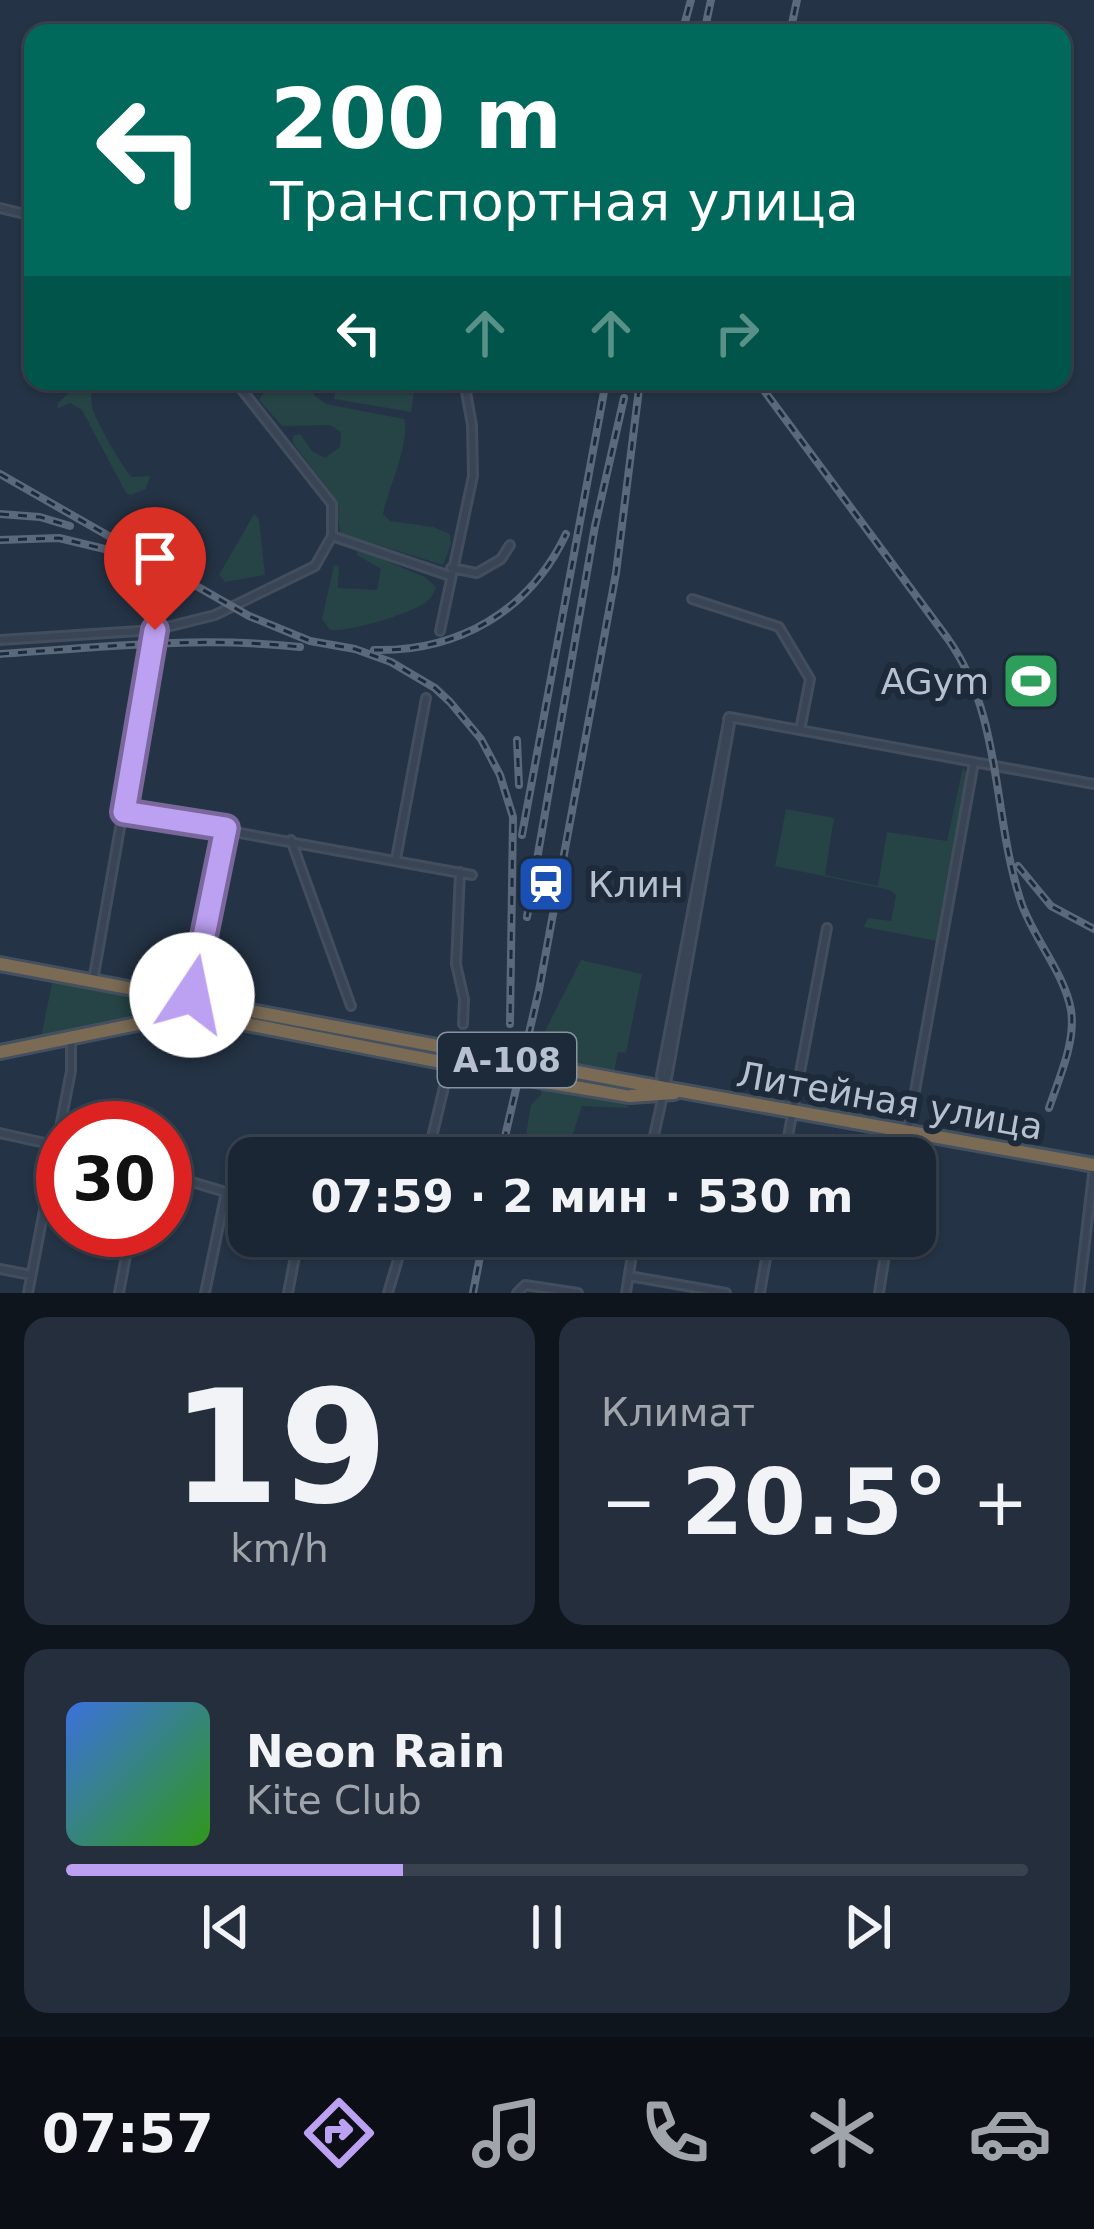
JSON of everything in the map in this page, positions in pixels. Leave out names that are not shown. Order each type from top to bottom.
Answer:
[{"type":"highway","name":"А-108","points":[[0,964],[191,1000]]},
{"type":"highway","points":[[143,1024],[153,1005],[145,991]]},
{"type":"highway","name":"Литейная улица","points":[[191,1000],[381,1043],[637,1090],[665,1088],[1094,1166]]},
{"type":"highway","name":"А-108","points":[[0,1052],[176,1016],[381,1043]]},
{"type":"street","points":[[0,640],[155,630],[215,616],[315,566],[332,536],[334,510],[328,496],[242,390]]},
{"type":"street","points":[[440,631],[473,476],[466,390]]},
{"type":"street","points":[[332,536],[450,572],[477,573],[501,559],[510,545]]},
{"type":"street","points":[[692,599],[779,627],[810,679],[800,730]]},
{"type":"street","points":[[93,981],[155,630]]},
{"type":"street","points":[[396,860],[426,698]]},
{"type":"street","points":[[653,1137],[729,718],[1094,784]]},
{"type":"street","points":[[907,1137],[974,762]]},
{"type":"street","points":[[124,812],[472,875]]},
{"type":"street","points":[[191,1000],[226,828]]},
{"type":"street","points":[[291,840],[351,1006]]},
{"type":"street","points":[[460,872],[456,964],[464,999],[463,1024]]},
{"type":"street","points":[[788,1137],[827,928]]},
{"type":"street","points":[[66,1101],[69,1037]]},
{"type":"street","points":[[432,1137],[445,1083]]},
{"type":"street","points":[[637,1090],[658,1114]]},
{"type":"street","points":[[0,1133],[36,1144]]},
{"type":"street","points":[[1079,1293],[1094,1166]]},
{"type":"street","points":[[192,1182],[226,1192],[205,1293]]},
{"type":"street","points":[[28,1293],[36,1253]]},
{"type":"street","points":[[118,1293],[125,1257]]},
{"type":"street","points":[[288,1293],[295,1257]]},
{"type":"street","points":[[388,1293],[399,1257]]},
{"type":"street","points":[[626,1293],[632,1257]]},
{"type":"street","points":[[760,1293],[766,1257]]},
{"type":"street","points":[[878,1293],[884,1257]]},
{"type":"street","points":[[0,1269],[31,1275]]},
{"type":"street","points":[[629,1276],[726,1293]]},
{"type":"street","points":[[517,1293],[522,1285],[578,1293]]},
{"type":"green space","points":[[72,390],[92,390],[93,410],[111,446],[132,477],[150,476],[146,489],[126,493],[82,410],[70,403],[57,409]]},
{"type":"green space","points":[[314,390],[326,404],[404,419],[402,452],[383,514],[390,521],[450,534],[443,565],[340,533],[336,500],[293,443],[293,436],[300,434],[312,451],[325,458],[340,447],[341,432],[330,425],[282,426],[259,400],[264,392]]},
{"type":"green space","points":[[336,390],[415,390],[411,412],[334,399]]},
{"type":"green space","points":[[254,514],[259,519],[265,575],[225,582],[219,575]]},
{"type":"green space","points":[[357,549],[425,577],[436,587],[432,596],[393,617],[330,630],[322,619],[334,565],[339,566],[338,588],[377,590],[381,569],[357,555]]},
{"type":"green space","points":[[963,767],[967,774],[937,941],[864,927],[868,918],[891,921],[896,895],[890,890],[775,866],[786,809],[834,818],[825,875],[878,886],[887,832],[947,841]]},
{"type":"green space","points":[[581,960],[642,974],[626,1053],[618,1052],[614,1072],[544,1058],[530,1048],[543,1035]]},
{"type":"green space","points":[[53,979],[140,996],[146,1013],[41,1037]]},
{"type":"green space","points":[[539,1085],[623,1101],[629,1108],[582,1106],[572,1137],[526,1137],[531,1105],[542,1094]]},
{"type":"railway","points":[[684,24],[691,0]]},
{"type":"railway","points":[[706,24],[711,0]]},
{"type":"railway","points":[[792,24],[797,0]]},
{"type":"railway","points":[[522,835],[604,390]]},
{"type":"railway","points":[[505,1137],[539,990],[616,573],[639,390]]},
{"type":"railway","points":[[764,390],[948,639],[979,701],[1021,902],[1071,1010],[1069,1047],[1049,1108]]},
{"type":"railway","points":[[527,917],[595,526],[624,398]]},
{"type":"railway","points":[[0,474],[249,616],[310,641],[391,662],[450,702],[481,739],[500,775],[513,817],[510,1024]]},
{"type":"railway","points":[[0,514],[40,517],[70,526]]},
{"type":"railway","points":[[374,650],[434,644],[488,622],[533,585],[566,534]]},
{"type":"railway","points":[[0,540],[59,538],[113,551]]},
{"type":"railway","points":[[0,654],[188,643],[300,647]]},
{"type":"railway","points":[[517,740],[519,785]]},
{"type":"railway","points":[[1018,866],[1051,906],[1094,929]]},
{"type":"railway","points":[[473,1293],[480,1257]]},
{"type":"place","name":"AGym","points":[[1031,681]]},
{"type":"place","name":"Клин","points":[[546,884]]},
{"type":"route","points":[[155,630],[124,812],[226,828],[192,995]]}]
